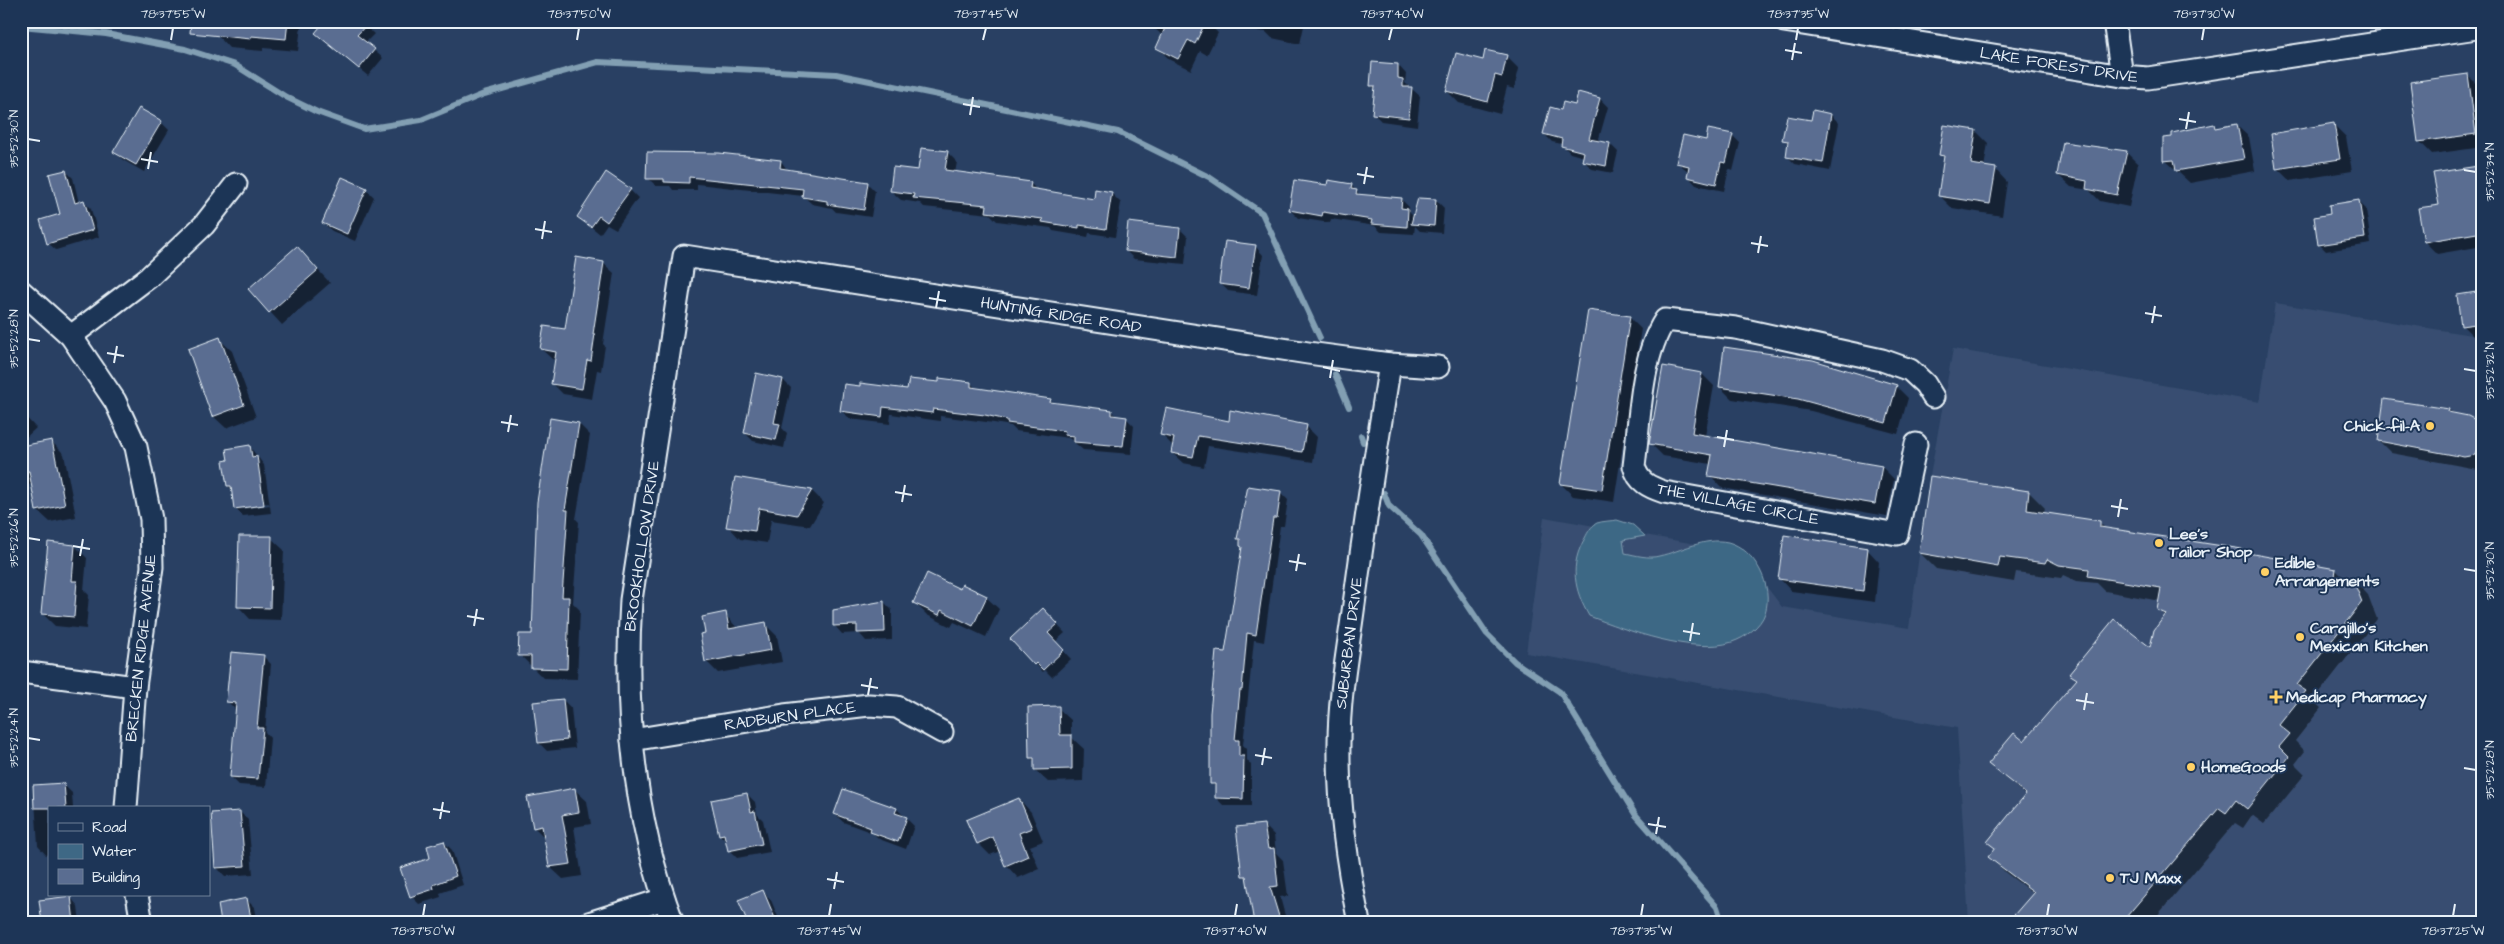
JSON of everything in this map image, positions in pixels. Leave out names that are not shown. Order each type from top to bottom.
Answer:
[{"type":"street","name":"LAKE FOREST DRIVE","points":[[1784,21],[2122,76],[2148,78],[2180,75],[2483,27]]},
{"type":"street","points":[[2114,21],[2122,76]]},
{"type":"street","points":[[71,336],[149,277],[204,225],[236,184]]},
{"type":"street","name":"HUNTING RIDGE ROAD","points":[[684,256],[1308,353],[1390,364],[1438,367]]},
{"type":"street","name":"BROOKHOLLOW DRIVE","points":[[673,923],[664,900],[637,784],[632,740],[629,642],[631,600],[684,256]]},
{"type":"street","name":"BRECKEN RIDGE AVENUE","points":[[21,290],[71,336],[115,401],[136,447],[151,519],[152,567],[136,687],[126,806]]},
{"type":"street","name":"THE VILLAGE CIRCLE","points":[[1916,444],[1897,534],[1664,492],[1636,477],[1634,466],[1646,376],[1653,344],[1665,320],[1736,328],[1882,360],[1910,370],[1925,384],[1934,397]]},
{"type":"street","name":"SUBURBAN DRIVE","points":[[1359,923],[1348,870],[1341,811],[1339,742],[1341,693],[1362,536],[1390,364]]},
{"type":"street","points":[[21,672],[136,687]]},
{"type":"street","name":"RADBURN PLACE","points":[[632,740],[784,715],[868,705],[897,707],[942,732]]},
{"type":"street","points":[[136,896],[142,923]]},
{"type":"street","points":[[589,923],[664,900]]},
{"type":"shaded area","points":[[2275,303],[2483,337],[2483,923],[1969,923],[1957,728],[1526,653],[1544,517],[1740,552],[1782,607],[1909,628],[1930,476],[1953,349],[2260,402]]},
{"type":"water","points":[[1617,520],[1633,525],[1645,536],[1623,540],[1625,553],[1655,557],[1710,541],[1728,542],[1738,546],[1754,560],[1764,581],[1767,602],[1763,618],[1752,631],[1737,640],[1717,645],[1699,645],[1680,643],[1640,634],[1589,616],[1577,587],[1575,568],[1577,558],[1586,536],[1593,526],[1599,522]]},
{"type":"building","points":[[191,21],[288,21],[286,39],[251,36],[251,39],[190,33]]},
{"type":"building","points":[[325,21],[370,21],[357,35],[375,49],[359,69],[315,33]]},
{"type":"building","points":[[1152,21],[1206,21],[1195,44],[1188,40],[1178,59],[1156,48],[1165,28]]},
{"type":"building","points":[[1485,50],[1507,55],[1502,77],[1495,75],[1488,102],[1446,91],[1456,53],[1483,60]]},
{"type":"building","points":[[1372,62],[1398,64],[1398,78],[1403,79],[1403,87],[1412,87],[1409,118],[1372,114],[1375,86],[1370,86]]},
{"type":"building","points":[[2468,74],[2476,134],[2418,142],[2410,82]]},
{"type":"building","points":[[1578,92],[1600,98],[1589,139],[1610,143],[1606,166],[1582,161],[1584,152],[1561,146],[1562,139],[1543,134],[1550,107],[1561,110],[1563,102],[1575,105]]},
{"type":"building","points":[[139,108],[162,121],[136,165],[113,152]]},
{"type":"building","points":[[1813,110],[1831,114],[1823,163],[1786,157],[1788,141],[1782,140],[1787,116],[1811,120]]},
{"type":"building","points":[[2334,123],[2340,159],[2276,169],[2271,134]]},
{"type":"building","points":[[2214,124],[2215,128],[2237,124],[2244,159],[2176,171],[2174,160],[2163,161],[2163,138],[2172,137],[2172,133]]},
{"type":"building","points":[[1944,125],[1976,130],[1971,164],[1996,168],[1990,204],[1938,196],[1944,156],[1939,155]]},
{"type":"building","points":[[1708,129],[1733,134],[1726,163],[1721,162],[1716,184],[1687,177],[1689,166],[1676,163],[1683,135],[1706,140]]},
{"type":"building","points":[[2063,142],[2127,151],[2117,195],[2086,189],[2087,181],[2057,175]]},
{"type":"building","points":[[921,148],[948,151],[945,170],[1031,182],[1030,188],[1094,199],[1095,189],[1112,192],[1106,229],[1079,225],[1079,228],[1042,222],[1043,219],[986,212],[987,205],[913,198],[914,194],[890,191],[893,167],[918,170]]},
{"type":"building","points":[[647,152],[719,153],[781,160],[780,168],[868,182],[864,210],[827,204],[827,201],[802,197],[803,189],[689,177],[689,183],[664,182],[664,179],[646,179]]},
{"type":"building","points":[[2478,166],[2483,195],[2483,232],[2424,242],[2418,208],[2439,205],[2433,173]]},
{"type":"building","points":[[66,170],[75,203],[84,200],[93,230],[47,244],[40,220],[60,214],[49,174]]},
{"type":"building","points":[[606,172],[631,189],[607,222],[599,216],[591,227],[577,217]]},
{"type":"building","points":[[342,177],[367,188],[347,234],[322,223]]},
{"type":"building","points":[[1294,180],[1327,185],[1328,180],[1352,184],[1351,189],[1357,190],[1356,194],[1402,198],[1401,208],[1408,209],[1407,227],[1371,224],[1372,220],[1323,212],[1322,216],[1289,210]]},
{"type":"building","points":[[1418,198],[1436,199],[1434,226],[1411,224]]},
{"type":"building","points":[[2359,200],[2365,238],[2318,245],[2314,217],[2330,214],[2329,205]]},
{"type":"building","points":[[1128,222],[1180,228],[1177,257],[1125,251]]},
{"type":"building","points":[[1225,241],[1256,245],[1249,288],[1219,284]]},
{"type":"building","points":[[297,246],[318,270],[269,313],[248,289]]},
{"type":"building","points":[[576,257],[604,262],[593,334],[595,334],[591,361],[587,360],[582,389],[551,384],[556,352],[540,349],[544,326],[565,329]]},
{"type":"building","points":[[2483,291],[2483,323],[2461,326],[2457,295]]},
{"type":"building","points":[[1588,310],[1630,316],[1602,490],[1560,484]]},
{"type":"building","points":[[220,337],[244,405],[212,417],[188,349]]},
{"type":"building","points":[[1724,347],[1813,360],[1897,385],[1886,423],[1798,399],[1719,387]]},
{"type":"building","points":[[1663,366],[1702,373],[1692,433],[1882,466],[1875,504],[1708,476],[1712,455],[1649,444]]},
{"type":"building","points":[[756,373],[783,379],[774,423],[780,424],[776,440],[744,433]]},
{"type":"building","points":[[939,378],[971,382],[971,387],[1051,399],[1050,402],[1112,410],[1112,415],[1127,417],[1123,446],[1074,442],[1074,436],[1064,435],[1065,431],[1007,423],[1007,420],[985,415],[933,409],[932,413],[883,407],[882,417],[840,411],[844,384],[860,386],[860,383],[907,389],[909,379],[939,382]]},
{"type":"building","name":"Chick-fil-A","points":[[2384,399],[2449,409],[2448,412],[2468,416],[2483,424],[2483,449],[2476,451],[2475,455],[2464,457],[2378,441]]},
{"type":"building","points":[[1166,408],[1229,421],[1230,410],[1307,425],[1302,452],[1198,436],[1193,457],[1171,453],[1174,438],[1160,435]]},
{"type":"building","points":[[550,418],[579,423],[565,510],[568,510],[562,597],[569,597],[567,669],[531,668],[531,656],[518,656],[519,634],[532,634],[537,502]]},
{"type":"building","points":[[52,440],[65,505],[36,511],[29,471],[21,472],[21,446]]},
{"type":"building","points":[[250,445],[252,457],[257,456],[264,505],[234,509],[231,486],[227,486],[223,461],[228,460],[226,449]]},
{"type":"building","points":[[1930,476],[2029,491],[2027,510],[2100,521],[2100,527],[2242,549],[2242,552],[2336,569],[2334,583],[2352,577],[2362,602],[2297,685],[2306,691],[2279,725],[2290,734],[2279,747],[2289,757],[2247,809],[2236,800],[2226,813],[2219,808],[2121,923],[2007,923],[2034,892],[1988,857],[1995,848],[1987,842],[2026,794],[1988,764],[2014,733],[2024,741],[2077,679],[2069,674],[2114,619],[2150,647],[2154,630],[2166,614],[2157,610],[2161,588],[2088,576],[2089,569],[2059,565],[2047,559],[2045,563],[2000,557],[1998,567],[1919,553]]},
{"type":"building","points":[[735,477],[812,490],[797,515],[759,508],[755,531],[726,527]]},
{"type":"building","points":[[1248,486],[1281,491],[1277,518],[1273,518],[1256,635],[1247,633],[1235,740],[1239,740],[1239,756],[1244,756],[1243,799],[1215,798],[1215,784],[1210,784],[1210,713],[1216,651],[1225,652],[1242,547],[1240,546],[1240,539],[1237,539]]},
{"type":"building","points":[[1784,535],[1868,548],[1863,591],[1778,579]]},
{"type":"building","points":[[239,536],[272,536],[270,608],[237,607]]},
{"type":"building","points":[[48,542],[75,545],[72,581],[77,581],[74,617],[41,614]]},
{"type":"building","points":[[927,573],[960,589],[962,584],[987,596],[973,626],[941,610],[939,615],[913,603]]},
{"type":"building","points":[[884,601],[885,632],[857,633],[857,625],[833,626],[833,610]]},
{"type":"building","points":[[1043,608],[1058,624],[1048,633],[1064,650],[1043,670],[1036,663],[1034,665],[1010,639]]},
{"type":"building","points":[[726,612],[729,629],[766,622],[771,650],[705,662],[700,634],[705,633],[702,617]]},
{"type":"building","points":[[231,652],[264,655],[257,728],[263,728],[258,779],[230,777],[236,703],[226,702]]},
{"type":"building","points":[[563,699],[567,740],[538,743],[533,702]]},
{"type":"building","points":[[1059,706],[1060,735],[1072,735],[1072,769],[1034,770],[1034,758],[1029,758],[1028,707]]},
{"type":"building","points":[[64,783],[66,806],[34,808],[33,785]]},
{"type":"building","points":[[575,788],[579,812],[562,815],[571,864],[549,867],[542,826],[533,828],[527,797]]},
{"type":"building","points":[[843,789],[897,808],[895,813],[907,817],[898,842],[870,832],[871,828],[834,814]]},
{"type":"building","points":[[747,793],[751,812],[755,811],[762,844],[728,851],[724,834],[719,835],[711,800]]},
{"type":"building","points":[[1019,798],[1032,828],[1019,833],[1028,856],[1005,866],[993,837],[977,844],[966,820]]},
{"type":"building","points":[[240,811],[245,866],[215,868],[211,813]]},
{"type":"building","points":[[1264,824],[1268,849],[1274,848],[1278,886],[1270,887],[1281,923],[1254,923],[1246,876],[1242,876],[1236,827]]},
{"type":"building","points":[[444,841],[456,876],[433,885],[434,889],[410,897],[400,868],[430,858],[427,846]]},
{"type":"building","points":[[763,890],[777,923],[748,923],[738,900]]},
{"type":"building","points":[[71,896],[74,923],[42,923],[39,900]]},
{"type":"building","points":[[247,898],[252,923],[221,923],[218,904]]},
{"type":"waterway","points":[[21,26],[106,34],[185,49],[235,65],[286,97],[317,112],[364,129],[421,120],[484,94],[598,62],[836,74],[1118,132],[1209,177],[1262,213],[1320,338]]},
{"type":"waterway","points":[[1335,374],[1349,407]]},
{"type":"waterway","points":[[1361,436],[1363,442]]},
{"type":"waterway","points":[[1384,493],[1389,506],[1421,535],[1487,634],[1515,662],[1560,692],[1635,814],[1717,907],[1722,923]]},
{"type":"place","name":"Chick-fil-A","points":[[2430,426]]},
{"type":"place","name":"Lee's Tailor Shop","points":[[2159,543]]},
{"type":"place","name":"Edible Arrangements","points":[[2265,572]]},
{"type":"place","name":"Carajillo's Mexican Kitchen","points":[[2300,637]]},
{"type":"place","name":"Medicap Pharmacy","points":[[2276,697]]},
{"type":"place","name":"HomeGoods","points":[[2191,767]]},
{"type":"place","name":"TJ Maxx","points":[[2110,878]]}]
